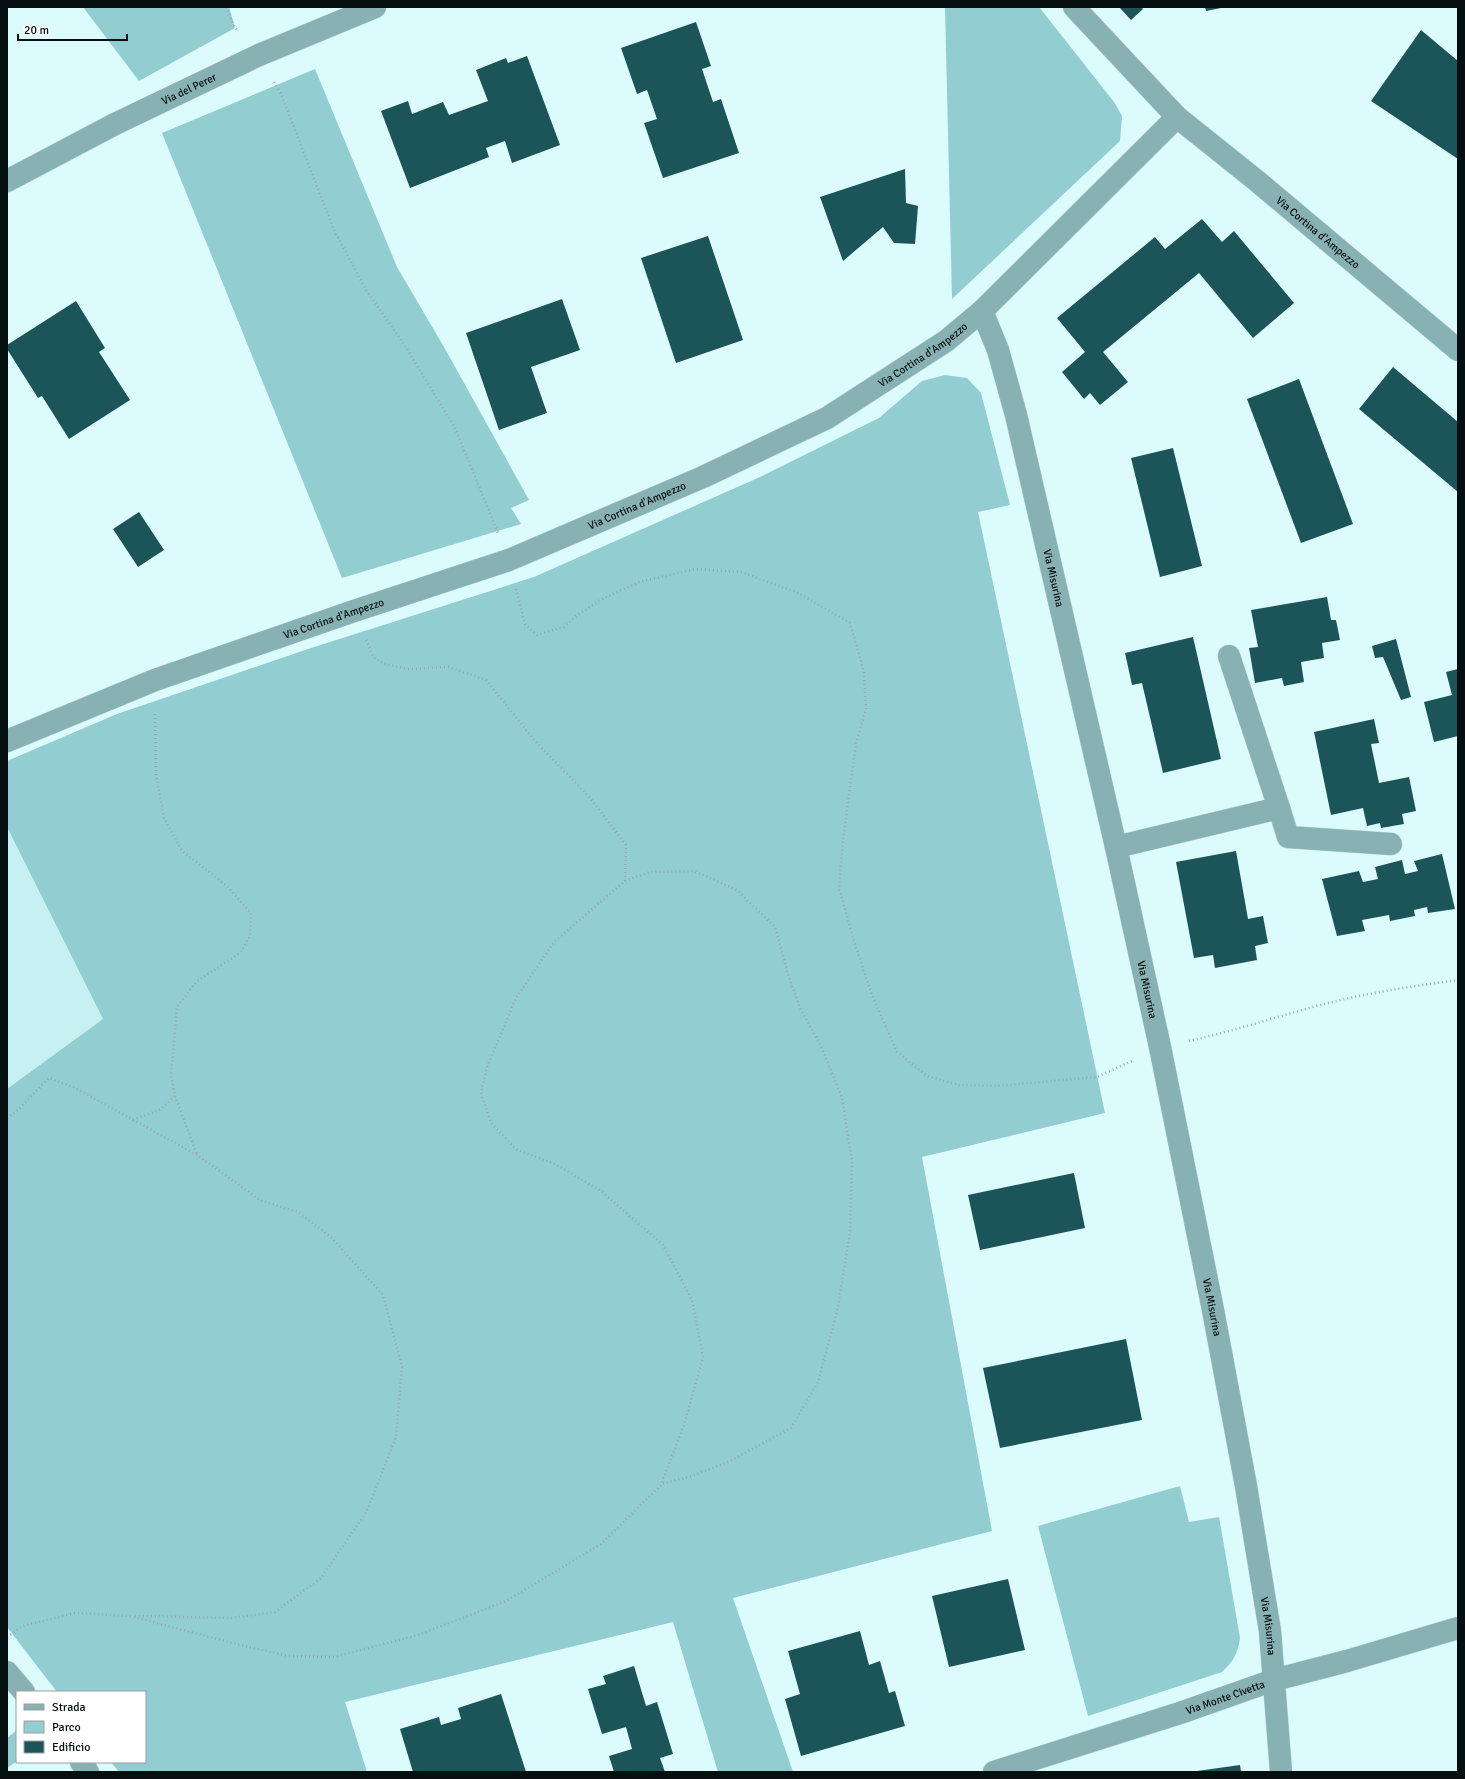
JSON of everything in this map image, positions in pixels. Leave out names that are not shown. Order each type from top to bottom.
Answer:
[{"type":"street","name":"Via del Perer","points":[[7,181],[115,124],[260,55],[376,7]]},
{"type":"street","name":"Via Cortina d'Ampezzo","points":[[1074,7],[1177,116],[1257,181],[1458,350]]},
{"type":"street","name":"Via Cortina d'Ampezzo","points":[[7,741],[155,680],[354,611],[509,560],[703,477],[827,418],[946,341],[982,311],[1177,116]]},
{"type":"street","name":"Via Misurina","points":[[982,311],[998,350],[1016,415],[1116,847],[1160,1048],[1213,1310],[1246,1486],[1270,1630],[1281,1772]]},
{"type":"street","points":[[1229,656],[1288,836],[1392,844]]},
{"type":"street","points":[[1116,847],[1279,808]]},
{"type":"street","name":"Via Monte Civetta","points":[[994,1772],[1180,1713],[1274,1680],[1347,1661],[1458,1628]]},
{"type":"street","points":[[7,1672],[23,1691]]},
{"type":"street","points":[[82,1763],[88,1772]]},
{"type":"path","points":[[226,7],[235,28],[260,55],[281,94],[334,230],[366,290],[404,344],[455,428],[509,560],[525,624],[537,635],[564,627],[575,617],[600,600],[639,582],[696,569],[742,572],[798,593],[850,624],[864,672],[866,709],[856,743],[843,840],[839,888],[855,944],[872,995],[897,1052],[927,1076],[958,1085],[996,1086],[1097,1077],[1160,1048],[1220,1034],[1325,1004],[1419,985],[1458,980]]},
{"type":"path","points":[[354,611],[373,657],[384,664],[409,669],[449,667],[486,680],[535,741],[590,799],[626,845],[625,881]]},
{"type":"path","points":[[155,680],[156,774],[164,818],[182,851],[226,885],[251,914],[250,936],[240,954],[196,982],[177,1007],[171,1076],[175,1096],[197,1155]]},
{"type":"path","points":[[130,1616],[288,1656],[334,1657],[418,1635],[506,1601],[544,1580],[601,1544],[661,1485],[684,1425],[703,1357],[692,1300],[663,1245],[601,1191],[557,1165],[516,1149],[491,1123],[481,1092],[487,1067],[516,998],[554,942],[625,881],[650,872],[694,870],[737,890],[775,927],[788,974],[800,1008],[821,1046],[842,1098],[852,1161],[849,1239],[837,1312],[818,1382],[791,1428],[728,1462],[692,1476],[661,1485]]},
{"type":"path","points":[[7,1118],[18,1110],[49,1078],[75,1088],[197,1155],[260,1200],[298,1212],[332,1238],[382,1295],[402,1367],[396,1437],[367,1511],[321,1578],[275,1612],[231,1618],[74,1614],[22,1626],[7,1637]]},
{"type":"path","points":[[133,1120],[161,1109],[175,1096]]},
{"type":"shaded area","points":[[7,827],[103,1019],[7,1089]]},
{"type":"green space","points":[[83,7],[229,7],[235,28],[139,81]]},
{"type":"green space","points":[[945,7],[1039,7],[1114,102],[1122,116],[1120,141],[952,299]]},
{"type":"green space","points":[[315,69],[397,267],[444,347],[529,500],[511,508],[521,524],[342,578],[162,133]]},
{"type":"green space","points":[[945,375],[967,378],[981,393],[1010,505],[978,512],[1105,1113],[922,1157],[992,1531],[733,1598],[793,1772],[718,1772],[673,1622],[345,1702],[367,1772],[119,1772],[112,1763],[146,1763],[146,1691],[56,1691],[7,1627],[7,1089],[103,1019],[7,827],[7,761],[117,714],[308,649],[534,577],[760,477],[879,418],[922,381]]},
{"type":"green space","points":[[1180,1486],[1189,1522],[1219,1517],[1240,1638],[1236,1653],[1232,1661],[1222,1672],[1088,1716],[1038,1526]]},
{"type":"green space","points":[[16,1731],[16,1762],[7,1768],[7,1738]]},
{"type":"building","points":[[1119,7],[1141,7],[1143,9],[1131,20]]},
{"type":"building","points":[[1205,7],[1221,7],[1221,8],[1206,11]]},
{"type":"building","points":[[696,22],[711,66],[702,69],[713,102],[721,99],[739,153],[663,178],[644,123],[657,119],[647,90],[637,94],[621,48]]},
{"type":"building","points":[[1421,30],[1458,61],[1458,159],[1371,101]]},
{"type":"building","points":[[527,56],[560,145],[512,163],[505,141],[486,148],[489,157],[410,188],[381,111],[408,101],[412,114],[443,102],[449,115],[488,101],[476,70],[506,58],[508,63]]},
{"type":"building","points":[[905,169],[906,203],[918,206],[915,244],[894,243],[883,227],[843,261],[820,197]]},
{"type":"building","points":[[1202,219],[1222,242],[1234,231],[1294,303],[1253,338],[1199,273],[1103,352],[1128,382],[1100,405],[1090,393],[1084,399],[1062,372],[1085,352],[1057,318],[1155,237],[1165,249]]},
{"type":"building","points":[[708,236],[743,340],[676,363],[641,258]]},
{"type":"building","points":[[562,299],[580,350],[531,367],[547,413],[499,430],[466,333]]},
{"type":"building","points":[[76,301],[105,348],[99,352],[130,400],[69,439],[42,396],[38,398],[7,349],[7,345]]},
{"type":"building","points":[[1393,367],[1458,422],[1458,492],[1359,409]]},
{"type":"building","points":[[1299,379],[1353,524],[1301,543],[1247,399]]},
{"type":"building","points":[[1173,448],[1202,566],[1160,577],[1131,458]]},
{"type":"building","points":[[139,512],[164,550],[138,567],[113,529]]},
{"type":"building","points":[[1327,597],[1331,620],[1336,620],[1340,640],[1322,643],[1324,658],[1301,662],[1304,682],[1284,686],[1282,678],[1255,683],[1249,648],[1258,647],[1251,610]]},
{"type":"building","points":[[1193,637],[1221,759],[1163,773],[1142,683],[1132,685],[1125,653]]},
{"type":"building","points":[[1396,639],[1411,697],[1401,700],[1383,657],[1375,658],[1372,646]]},
{"type":"building","points":[[1458,669],[1458,736],[1434,742],[1424,702],[1452,695],[1446,672]]},
{"type":"building","points":[[1374,719],[1379,743],[1371,744],[1379,783],[1409,777],[1416,811],[1402,814],[1404,824],[1381,828],[1380,823],[1367,826],[1363,808],[1331,815],[1314,732]]},
{"type":"building","points":[[1236,851],[1248,919],[1263,916],[1268,943],[1255,946],[1257,960],[1215,968],[1213,955],[1194,958],[1176,862]]},
{"type":"building","points":[[1442,854],[1455,909],[1428,913],[1427,907],[1414,910],[1415,916],[1390,921],[1389,915],[1362,920],[1365,931],[1337,936],[1322,879],[1359,871],[1363,882],[1378,879],[1375,867],[1402,860],[1405,874],[1418,871],[1414,861]]},
{"type":"building","points":[[1074,1173],[1085,1228],[980,1250],[968,1195]]},
{"type":"building","points":[[1126,1339],[1142,1420],[1000,1448],[983,1368]]},
{"type":"building","points":[[1008,1579],[1025,1650],[949,1667],[932,1596]]},
{"type":"building","points":[[860,1631],[869,1665],[880,1661],[889,1693],[895,1691],[905,1726],[801,1756],[785,1699],[800,1694],[788,1651]]},
{"type":"building","points":[[634,1666],[646,1706],[657,1702],[673,1754],[660,1758],[665,1772],[614,1772],[609,1756],[632,1749],[626,1727],[602,1734],[588,1689],[606,1684],[603,1676]]},
{"type":"building","points":[[501,1694],[526,1772],[413,1772],[400,1729],[439,1717],[441,1725],[461,1719],[458,1708]]},
{"type":"building","points":[[1240,1765],[1241,1772],[1197,1772],[1197,1771]]}]
